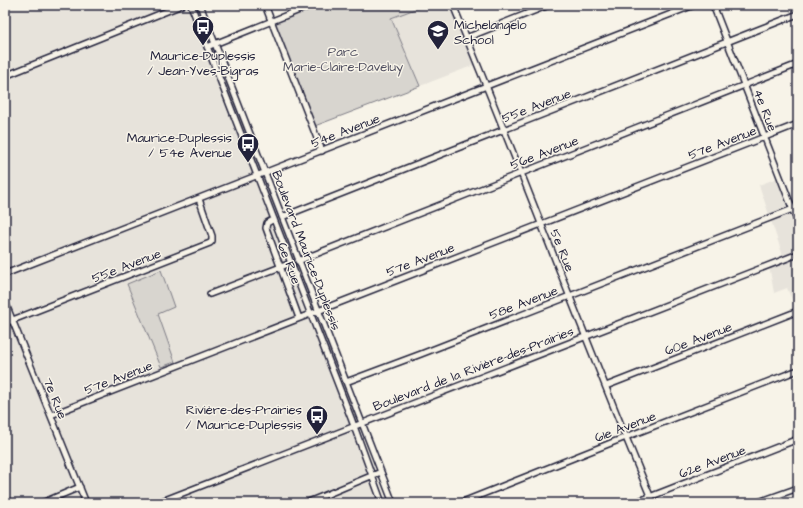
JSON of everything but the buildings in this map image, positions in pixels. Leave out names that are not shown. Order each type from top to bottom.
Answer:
[{"type":"street","points":[[5,67],[7,75],[182,5]]},
{"type":"street","name":"Boulevard Maurice-Duplessis","points":[[191,5],[382,503]]},
{"type":"street","name":"Boulevard Maurice-Duplessis","points":[[200,5],[393,503]]},
{"type":"street","points":[[265,5],[322,151]]},
{"type":"street","points":[[207,47],[312,5]]},
{"type":"street","name":"5e Rue","points":[[453,5],[626,437],[654,503]]},
{"type":"street","points":[[466,38],[549,5]]},
{"type":"street","name":"54e Avenue","points":[[5,274],[694,5]]},
{"type":"street","name":"4e Rue","points":[[713,5],[765,137],[795,208],[798,223]]},
{"type":"street","name":"55e Avenue","points":[[282,217],[798,14]]},
{"type":"street","name":"56e Avenue","points":[[298,261],[798,64]]},
{"type":"street","name":"57e Avenue","points":[[50,415],[798,124]]},
{"type":"street","name":"55e Avenue","points":[[5,323],[210,243],[212,241],[212,236],[199,199]]},
{"type":"street","name":"58e Avenue","points":[[346,382],[795,208]]},
{"type":"street","name":"6e Rue","points":[[274,219],[266,223],[266,228],[299,318]]},
{"type":"street","name":"Boulevard de la Rivière-des-Prairies","points":[[157,503],[798,254]]},
{"type":"street","points":[[210,294],[291,263]]},
{"type":"street","name":"7e Rue","points":[[5,302],[86,503]]},
{"type":"street","name":"60e Avenue","points":[[606,386],[798,311]]},
{"type":"street","name":"61e Avenue","points":[[460,503],[798,370]]},
{"type":"street","name":"62e Avenue","points":[[634,503],[798,439]]},
{"type":"street","points":[[306,503],[381,472]]},
{"type":"street","points":[[42,503],[80,487]]},
{"type":"street","points":[[756,503],[798,488]]},
{"type":"shaded area","points":[[5,5],[189,5],[291,263],[368,470],[378,503],[5,503]]},
{"type":"shaded area","name":"Michelangelo School","points":[[426,5],[453,5],[477,64],[420,86],[391,18]]},
{"type":"shaded area","points":[[780,177],[798,228],[798,306],[795,307],[787,288],[774,293],[769,265],[784,259],[759,185]]},
{"type":"green space","name":"Parc Marie-Claire-Daveluy","points":[[313,5],[426,5],[391,18],[420,86],[312,127],[272,21]]},
{"type":"green space","points":[[161,270],[174,307],[158,314],[175,362],[161,367],[127,284]]},
{"type":"place","name":"Maurice-Duplessis / Jean-Yves-Bigras","points":[[203,46]]},
{"type":"place","name":"Michelangelo School","points":[[438,50]]},
{"type":"place","name":"Maurice-Duplessis / 54e Avenue","points":[[248,164]]},
{"type":"place","name":"Rivière-des-Prairies / Maurice-Duplessis","points":[[317,436]]}]
